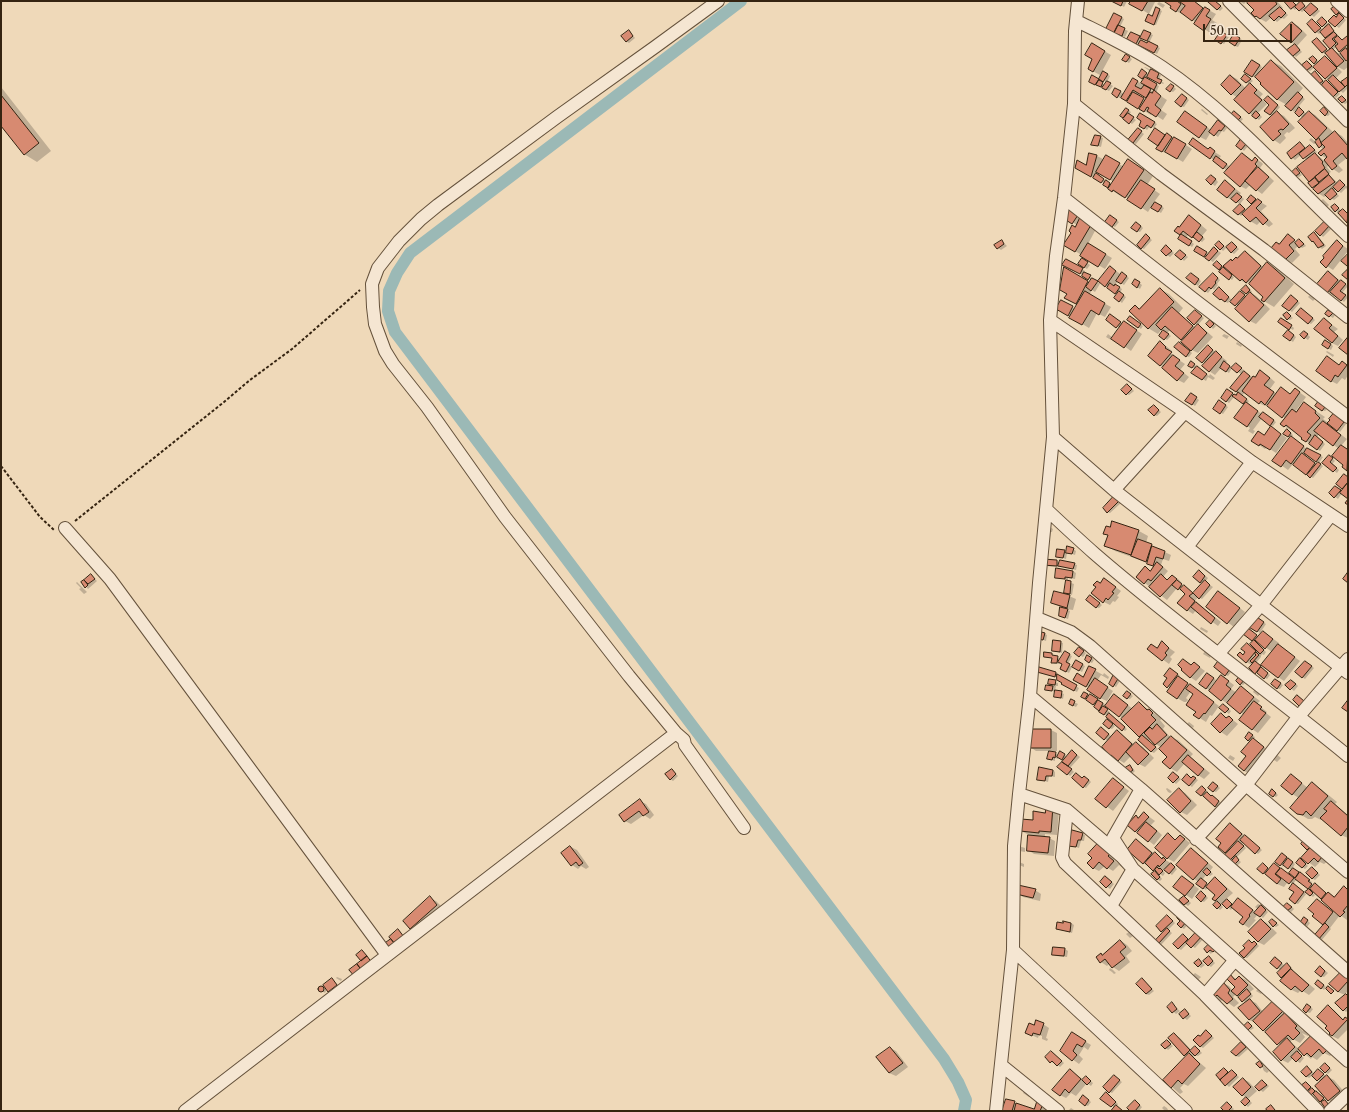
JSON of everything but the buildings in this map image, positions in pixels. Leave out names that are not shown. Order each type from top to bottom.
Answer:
[{"type":"street","points":[[718,1],[438,205],[402,237],[383,262],[374,279],[372,294],[375,324],[385,351],[394,364],[427,407],[505,517],[629,676],[676,733],[685,741],[685,744],[744,828]]},
{"type":"street","points":[[996,1111],[1012,950],[1014,846],[1030,696],[1046,509],[1054,437],[1050,320],[1074,104],[1078,1]]},
{"type":"street","points":[[1229,1],[1348,121]]},
{"type":"street","points":[[1337,1],[1348,11]]},
{"type":"street","points":[[1077,21],[1146,57],[1161,66],[1189,87],[1231,122],[1270,159],[1317,208],[1348,236]]},
{"type":"street","points":[[1074,104],[1161,174],[1264,250],[1348,317]]},
{"type":"street","points":[[1064,198],[1196,301],[1348,416]]},
{"type":"street","points":[[1050,320],[1185,412],[1252,462],[1348,526]]},
{"type":"street","points":[[1114,490],[1185,412]]},
{"type":"street","points":[[1054,437],[1114,490],[1262,605],[1346,666],[1299,716],[1246,785],[1196,839]]},
{"type":"street","points":[[1187,547],[1252,462]]},
{"type":"street","points":[[1046,509],[1095,554],[1142,593],[1348,756]]},
{"type":"street","points":[[1219,653],[1262,605],[1331,515]]},
{"type":"street","points":[[65,528],[110,579],[387,955]]},
{"type":"street","points":[[1037,618],[1071,632],[1090,646],[1246,785],[1348,872]]},
{"type":"street","points":[[1030,696],[1141,789],[1348,972]]},
{"type":"street","points":[[185,1111],[676,733]]},
{"type":"street","points":[[1133,869],[1113,838],[1141,789]]},
{"type":"street","points":[[1020,794],[1067,810],[1122,857],[1133,869],[1348,1061]]},
{"type":"street","points":[[1067,810],[1063,860],[1206,995],[1318,1111]]},
{"type":"street","points":[[1111,906],[1133,869]]},
{"type":"street","points":[[1012,950],[1186,1111]]},
{"type":"street","points":[[1206,995],[1235,960]]},
{"type":"street","points":[[1001,1064],[1058,1111]]},
{"type":"street","points":[[1330,1111],[1348,1094]]},
{"type":"path","points":[[1,466],[40,517],[56,532],[69,526],[250,380],[292,349],[374,279]]},
{"type":"waterway","points":[[741,1],[410,253],[397,273],[389,291],[388,311],[395,332],[944,1059],[958,1082],[966,1100],[964,1111]]}]
